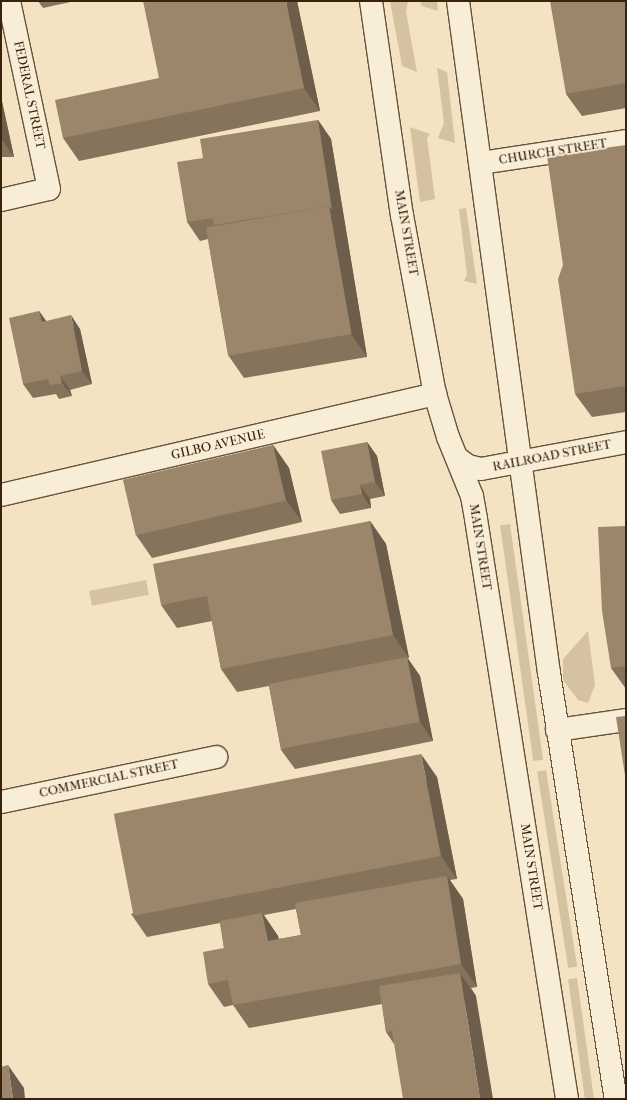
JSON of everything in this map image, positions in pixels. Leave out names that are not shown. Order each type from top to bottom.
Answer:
[{"type":"main road","name":"FEDERAL STREET","points":[[1,200],[49,189],[9,1]]},
{"type":"main road","name":"MAIN STREET","points":[[371,1],[402,215],[435,394],[472,496],[567,1099]]},
{"type":"main road","points":[[458,1],[481,163],[519,461],[557,730],[616,1099]]},
{"type":"main road","name":"CHURCH STREET","points":[[481,163],[626,140]]},
{"type":"main road","name":"GILBO AVENUE","points":[[1,495],[435,394]]},
{"type":"main road","name":"RAILROAD STREET","points":[[457,458],[468,466],[481,469],[626,442]]},
{"type":"main road","points":[[557,730],[626,720]]},
{"type":"main road","name":"COMMERCIAL STREET","points":[[1,802],[216,757]]},
{"type":"shaded area","points":[[390,1],[408,1],[406,12],[417,72],[402,66]]},
{"type":"shaded area","points":[[420,1],[437,1],[438,11],[422,6]]},
{"type":"shaded area","points":[[437,68],[447,72],[455,143],[438,138],[444,123]]},
{"type":"shaded area","points":[[410,127],[430,134],[427,138],[435,199],[420,202]]},
{"type":"shaded area","points":[[466,208],[477,284],[464,281],[467,275],[459,209]]},
{"type":"shaded area","points":[[510,524],[543,760],[533,761],[500,525]]},
{"type":"shaded area","points":[[146,580],[149,595],[92,606],[89,591]]},
{"type":"shaded area","points":[[588,631],[595,685],[588,703],[578,700],[563,680],[563,659]]},
{"type":"shaded area","points":[[546,770],[577,967],[568,968],[537,771]]},
{"type":"shaded area","points":[[577,978],[594,1099],[585,1099],[568,979]]},
{"type":"building","points":[[143,1],[286,1],[304,88],[63,138],[55,100],[159,78]]},
{"type":"building","points":[[550,1],[626,1],[626,83],[566,94]]},
{"type":"building","points":[[318,120],[332,210],[329,206],[214,225],[213,218],[187,222],[177,162],[203,158],[200,139]]},
{"type":"building","points":[[626,145],[626,386],[575,394],[558,279],[563,265],[547,156]]},
{"type":"building","points":[[329,206],[352,334],[228,356],[206,228]]},
{"type":"building","points":[[39,311],[42,322],[71,315],[82,371],[60,376],[62,383],[50,385],[48,379],[23,384],[9,318]]},
{"type":"building","points":[[367,442],[375,482],[360,485],[362,494],[331,500],[321,451]]},
{"type":"building","points":[[273,445],[286,501],[136,535],[123,480]]},
{"type":"building","points":[[370,521],[393,635],[221,669],[207,596],[161,605],[153,564]]},
{"type":"building","points":[[626,526],[626,666],[611,668],[602,611],[598,527]]},
{"type":"building","points":[[407,657],[420,722],[281,749],[269,684]]},
{"type":"building","points":[[626,716],[626,782],[616,717]]},
{"type":"building","points":[[421,754],[441,856],[134,916],[114,814]]},
{"type":"building","points":[[447,876],[461,964],[233,1005],[228,980],[208,984],[203,952],[224,948],[220,921],[262,913],[268,941],[301,935],[295,903]]},
{"type":"building","points":[[460,973],[480,1099],[403,1099],[392,1031],[386,1032],[379,986]]},
{"type":"building","points":[[8,1065],[13,1099],[1,1099],[1,1067]]}]
